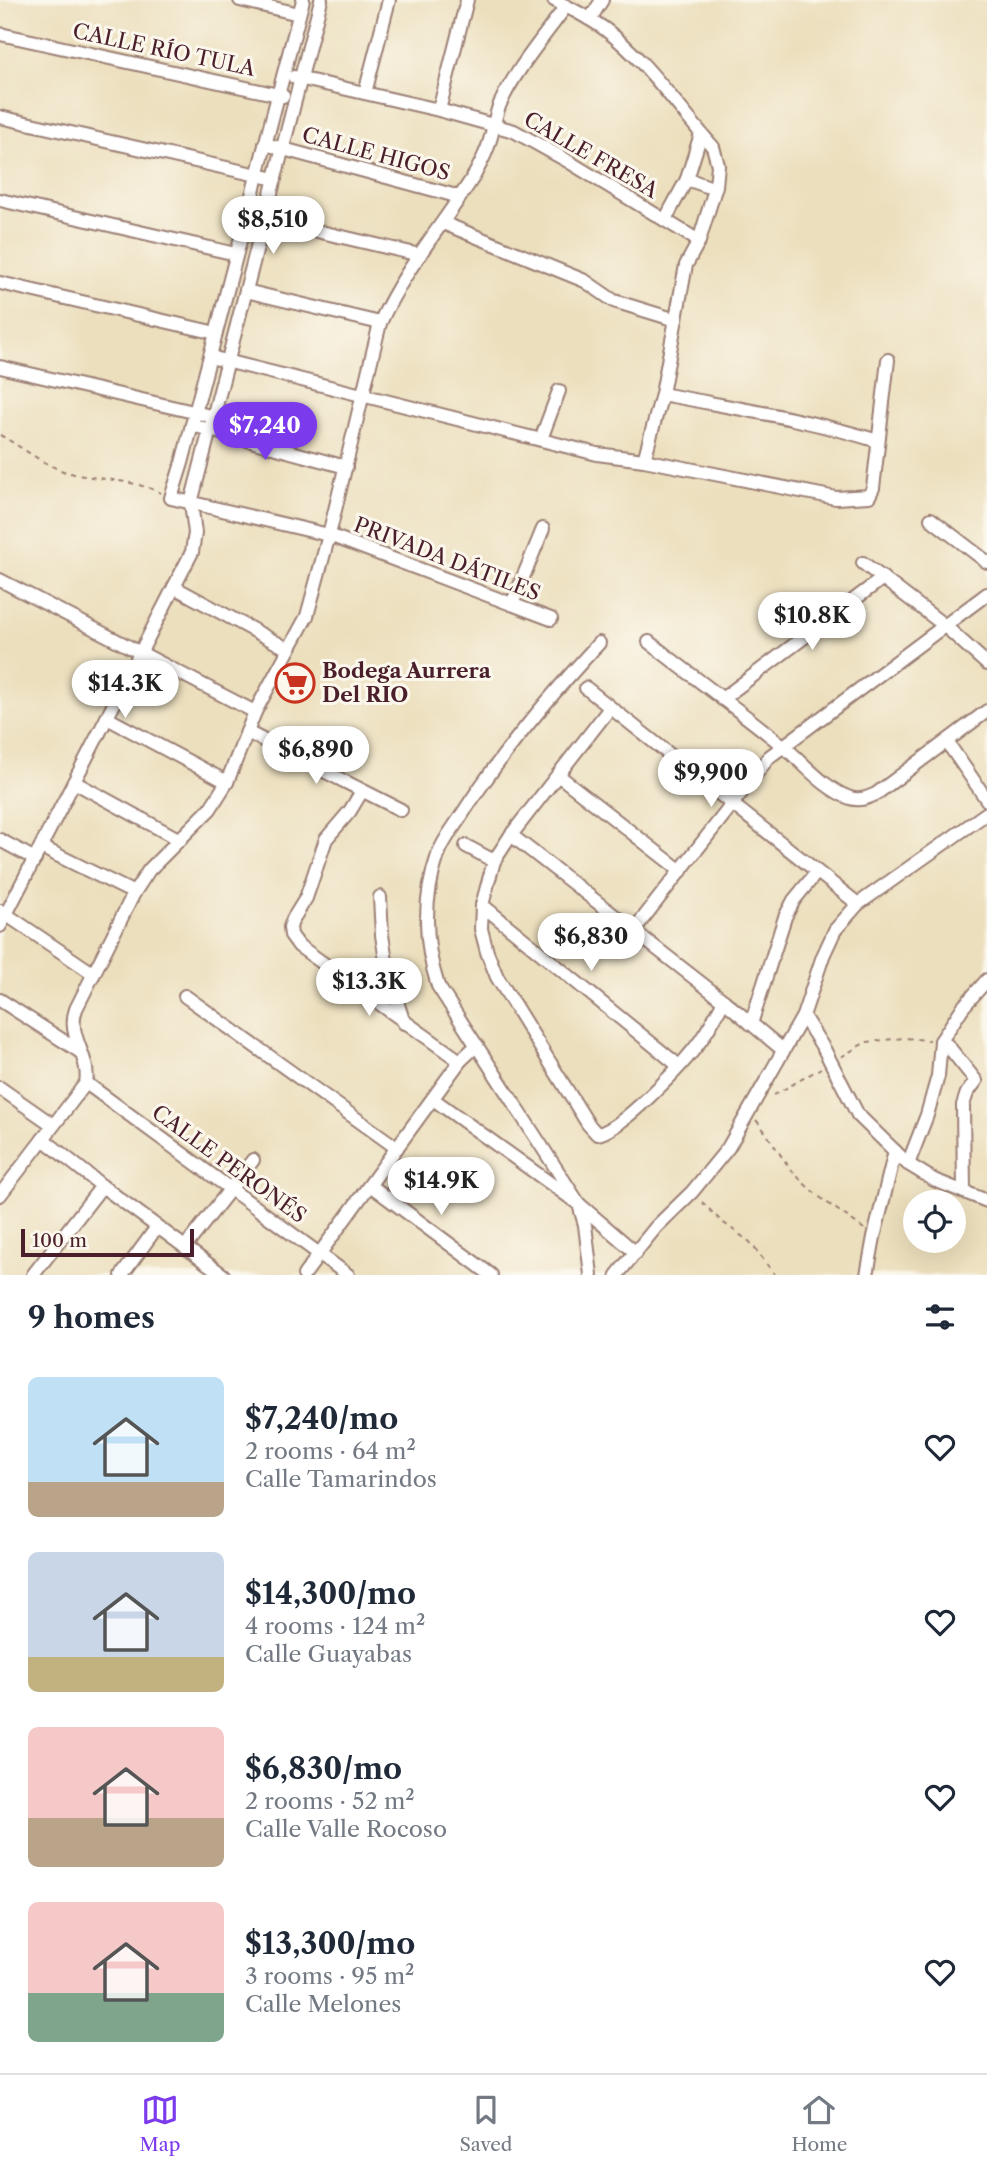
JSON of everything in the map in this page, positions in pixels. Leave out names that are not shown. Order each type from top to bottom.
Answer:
[{"type":"street","points":[[240,0],[299,14]]},
{"type":"street","points":[[172,498],[303,0]]},
{"type":"street","points":[[94,974],[2,917],[38,853],[186,566],[194,545],[191,503],[321,0]]},
{"type":"street","points":[[365,93],[389,0]]},
{"type":"street","points":[[439,110],[467,0]]},
{"type":"street","points":[[590,19],[601,0]]},
{"type":"street","points":[[0,1195],[86,1083],[88,1070],[79,1051],[74,1015],[134,893],[149,870],[210,809],[227,782],[256,712],[307,616],[330,535],[380,323],[389,304],[483,159],[507,90],[560,3],[609,32],[638,59],[713,147],[716,155],[718,175],[715,189],[699,241],[686,265],[662,394],[644,460]]},
{"type":"street","name":"CALLE RÍO TULA","points":[[0,34],[295,99]]},
{"type":"street","name":"CALLE FRESA","points":[[283,74],[439,110],[513,131],[665,220],[687,179],[701,134]]},
{"type":"street","points":[[0,117],[275,179]]},
{"type":"street","name":"CALLE HIGOS","points":[[265,144],[460,197]]},
{"type":"street","points":[[687,179],[715,189]]},
{"type":"street","points":[[0,200],[236,254]]},
{"type":"street","points":[[265,219],[420,255]]},
{"type":"street","points":[[665,220],[699,241]]},
{"type":"street","points":[[443,223],[585,281],[614,301],[676,320]]},
{"type":"street","points":[[0,283],[216,332]]},
{"type":"street","points":[[247,291],[380,323]]},
{"type":"street","points":[[210,357],[597,454],[644,460],[836,498],[869,496],[873,488],[888,360]]},
{"type":"street","points":[[0,367],[213,423],[346,467]]},
{"type":"street","points":[[541,439],[559,391]]},
{"type":"street","points":[[662,394],[852,433],[878,442]]},
{"type":"street","name":"PRIVADA DÁTILES","points":[[172,498],[330,535],[551,619]]},
{"type":"street","points":[[931,519],[987,562]]},
{"type":"street","points":[[512,604],[543,529]]},
{"type":"street","points":[[863,563],[945,626],[987,664]]},
{"type":"street","points":[[722,699],[883,578]]},
{"type":"street","points":[[0,580],[256,712]]},
{"type":"street","points":[[174,587],[288,649]]},
{"type":"street","points":[[634,930],[769,757],[987,594]]},
{"type":"street","points":[[649,642],[783,745],[842,795],[860,800],[876,794],[987,711]]},
{"type":"street","points":[[591,1275],[585,1225],[579,1204],[439,986],[428,951],[428,904],[439,852],[487,775],[564,681],[599,643]]},
{"type":"street","points":[[586,688],[858,904]]},
{"type":"street","points":[[610,708],[511,835],[494,861],[482,905],[481,929],[487,952],[497,977],[593,1132],[604,1133],[617,1126],[679,1066],[713,1022],[724,1000]]},
{"type":"street","points":[[107,718],[227,782]]},
{"type":"street","points":[[247,732],[401,810]]},
{"type":"street","points":[[947,742],[987,800]]},
{"type":"street","points":[[558,775],[681,871]]},
{"type":"street","points":[[74,782],[180,840]]},
{"type":"street","points":[[362,791],[350,811],[326,839],[306,898],[290,927],[291,935],[299,946],[460,1061]]},
{"type":"street","points":[[617,1275],[656,1227],[692,1192],[728,1148],[803,1016],[829,943],[842,919],[858,904],[987,813]]},
{"type":"street","points":[[511,835],[724,1000],[783,1050]]},
{"type":"street","points":[[0,840],[134,893]]},
{"type":"street","points":[[466,846],[494,861]]},
{"type":"street","points":[[751,1024],[785,917],[794,900],[817,872]]},
{"type":"street","points":[[380,897],[388,974],[404,1023]]},
{"type":"street","points":[[482,905],[679,1066]]},
{"type":"street","points":[[908,1164],[938,1076],[941,1041],[963,1007],[987,980]]},
{"type":"street","points":[[185,996],[397,1148]]},
{"type":"street","points":[[0,1000],[79,1051]]},
{"type":"street","points":[[803,1016],[831,1062],[858,1115],[908,1164],[934,1180],[959,1190]]},
{"type":"street","points":[[941,1041],[976,1081]]},
{"type":"street","points":[[304,1275],[460,1061],[477,1045]]},
{"type":"street","points":[[964,1190],[963,1105],[967,1093],[976,1081],[987,1073]]},
{"type":"street","name":"CALLE PERONÉS","points":[[86,1083],[348,1275]]},
{"type":"street","points":[[0,1088],[53,1125]]},
{"type":"street","points":[[433,1099],[579,1204],[636,1253]]},
{"type":"street","points":[[43,1139],[220,1274]]},
{"type":"street","points":[[867,1275],[895,1151]]},
{"type":"street","points":[[185,1247],[253,1160]]},
{"type":"street","points":[[370,1185],[491,1275]]},
{"type":"street","points":[[33,1275],[102,1186]]},
{"type":"street","points":[[966,1193],[987,1201]]},
{"type":"street","points":[[122,1275],[157,1227]]},
{"type":"path","points":[[0,435],[47,464],[65,471],[129,481],[172,498]]},
{"type":"path","points":[[874,1237],[800,1180],[786,1163],[753,1105],[787,1089],[866,1042],[904,1038],[941,1041]]},
{"type":"path","points":[[692,1192],[721,1221],[750,1242],[775,1275]]},
{"type":"place","name":"Bodega Aurrera Del RIO","points":[[295,683]]}]
